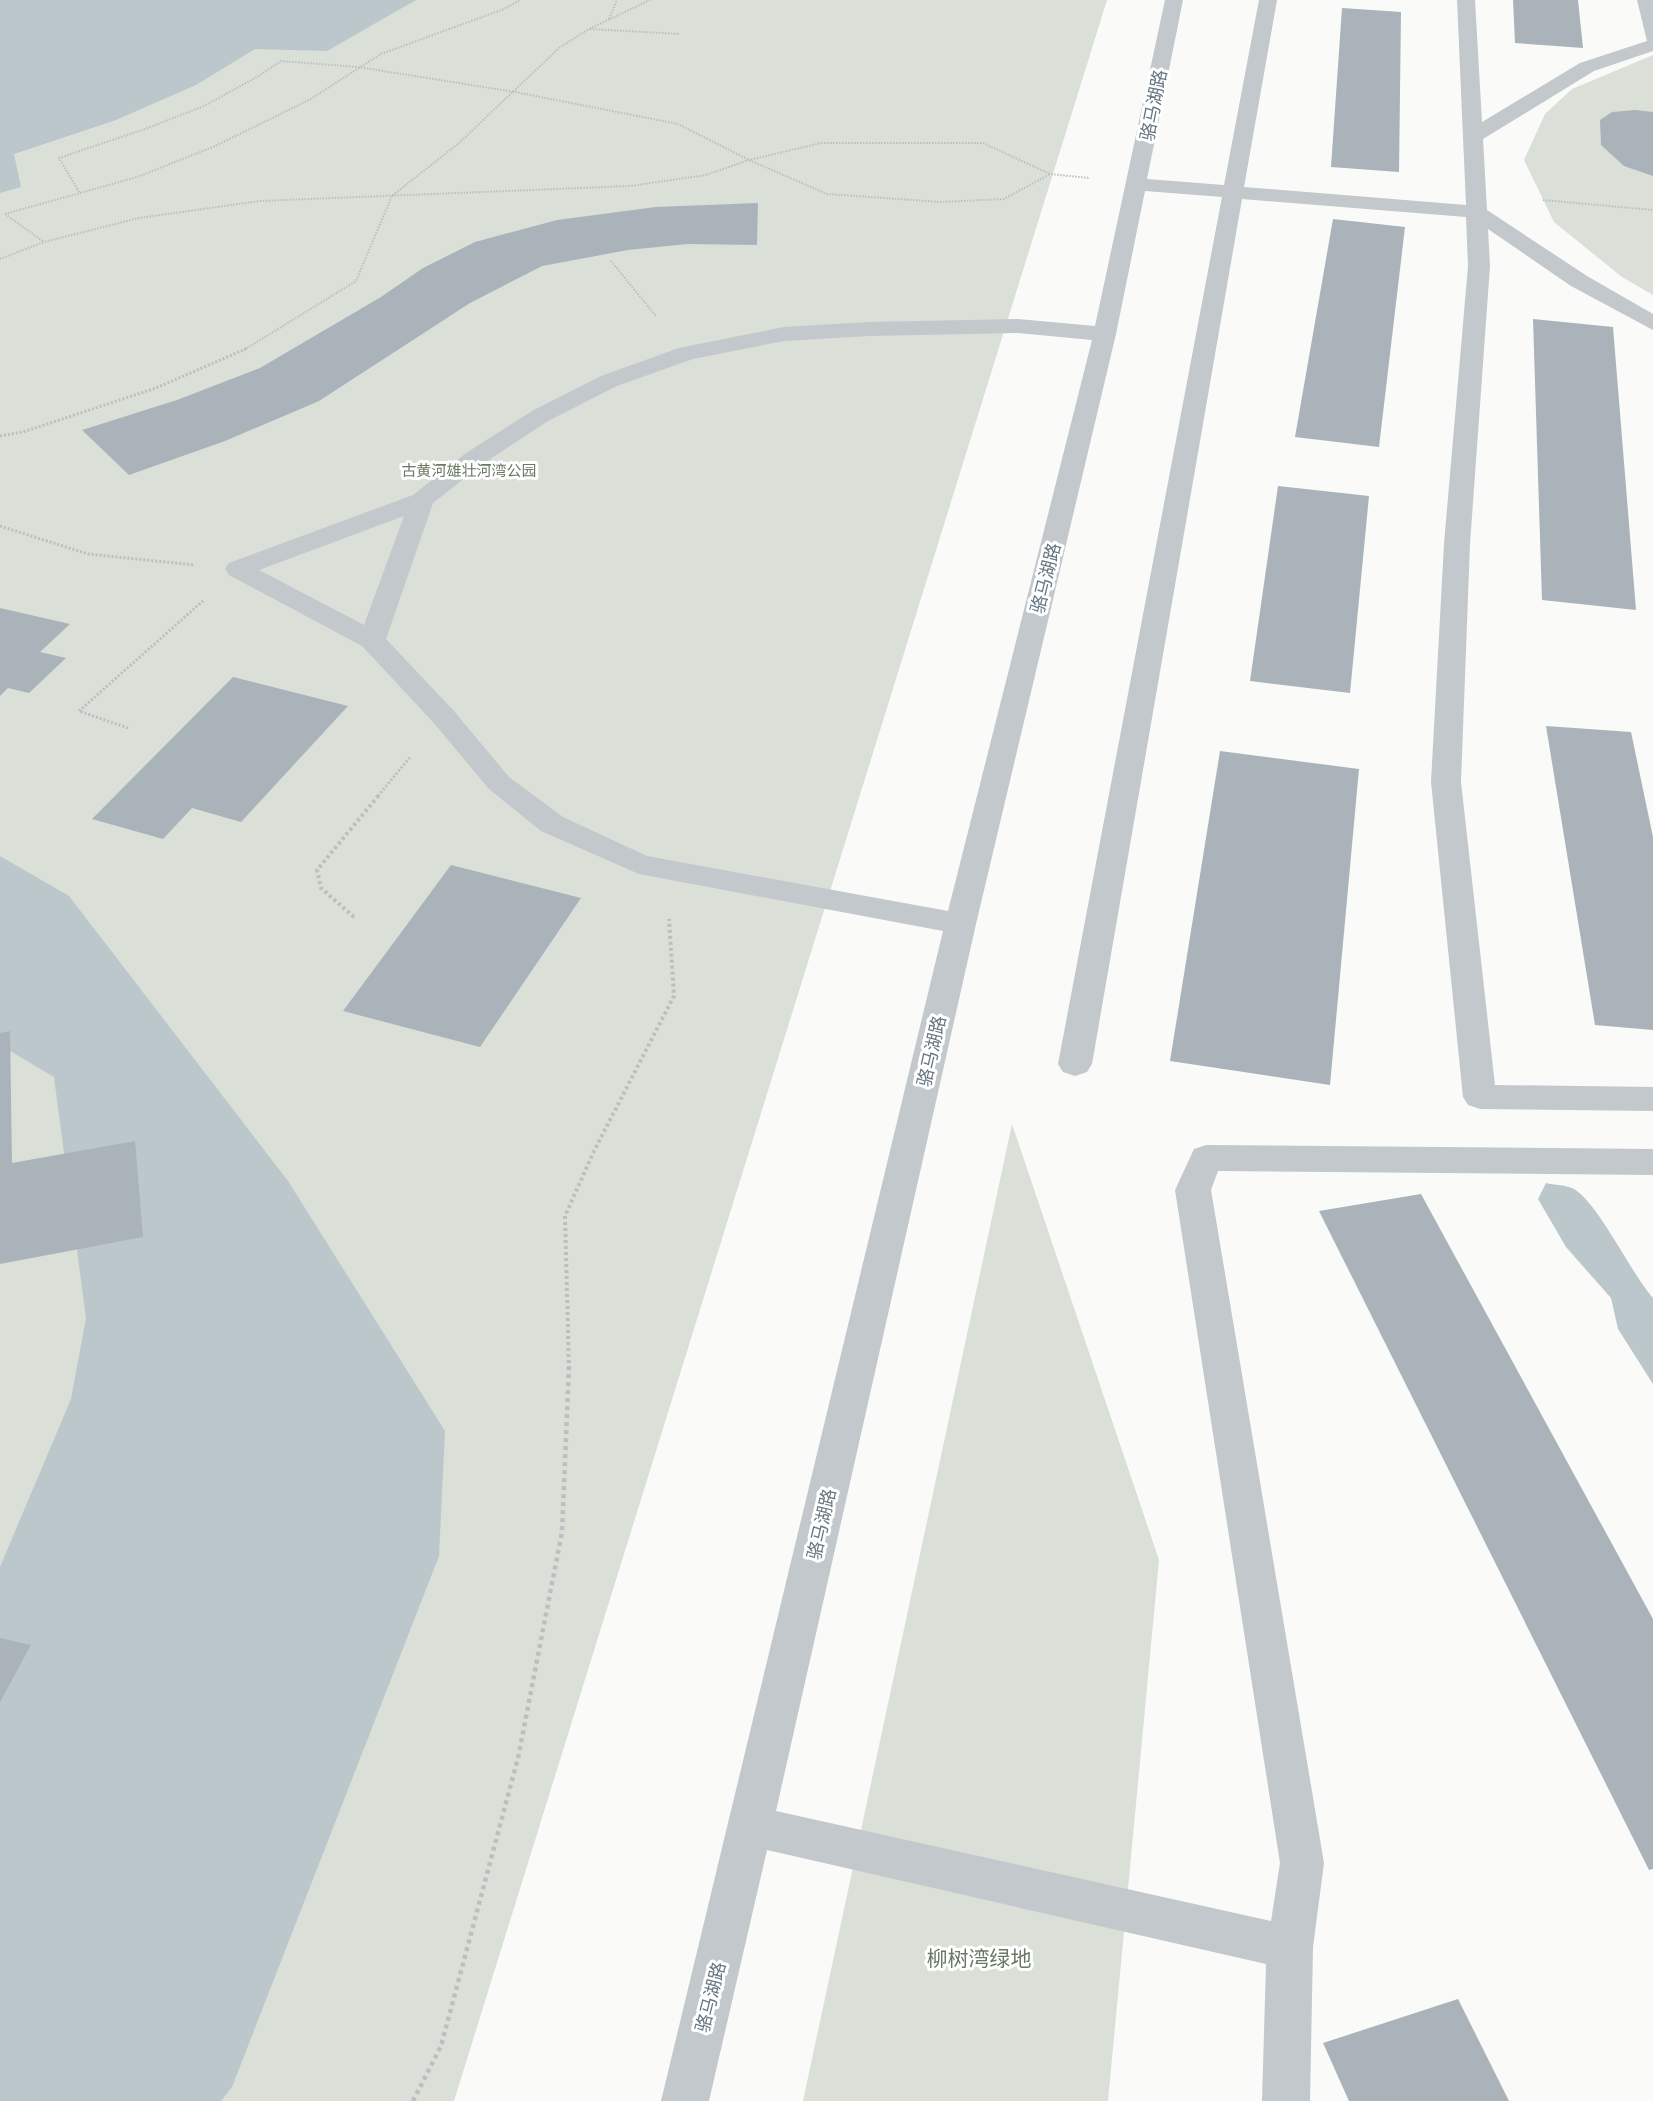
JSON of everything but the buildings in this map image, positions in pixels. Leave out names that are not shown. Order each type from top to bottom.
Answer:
[{"type":"street","name":"骆马湖路","points":[[685,2101],[752,1826],[960,924],[1105,334],[1174,0]]},
{"type":"street","points":[[1075,1064],[1268,0]]},
{"type":"street","points":[[1466,0],[1479,266],[1457,544],[1446,782],[1480,1097],[1653,1100]]},
{"type":"street","points":[[1646,0],[1653,37]]},
{"type":"street","points":[[1473,136],[1587,67],[1653,45]]},
{"type":"street","points":[[1137,184],[1235,192],[1476,203],[1580,281],[1653,323]]},
{"type":"street","points":[[238,569],[422,500],[475,458],[540,416],[609,381],[687,353],[784,334],[869,328],[1018,326],[1105,334]]},
{"type":"street","points":[[372,640],[422,500]]},
{"type":"street","points":[[238,569],[372,640],[443,716],[499,783],[552,824],[639,864],[960,924]]},
{"type":"street","points":[[1286,2101],[1290,1947],[1302,1863],[1193,1191],[1206,1158],[1653,1162]]},
{"type":"street","points":[[752,1826],[1290,1947]]},
{"type":"path","points":[[44,242],[5,214],[137,177],[213,147],[309,100],[381,54],[504,9],[520,0]]},
{"type":"path","points":[[609,20],[617,0]]},
{"type":"path","points":[[0,436],[23,432],[156,388],[248,348],[356,281],[392,196],[459,143],[559,48],[589,29],[650,0]]},
{"type":"path","points":[[589,29],[680,34]]},
{"type":"path","points":[[0,259],[44,242],[140,218],[260,201],[630,186],[706,175],[749,160],[821,143],[983,143],[1050,174],[1004,199],[941,202],[827,194],[749,160],[678,124],[515,92],[358,67],[281,61],[264,74],[152,128],[59,158],[79,192]]},
{"type":"path","points":[[1476,203],[1653,210]]},
{"type":"path","points":[[611,261],[687,353]]},
{"type":"path","points":[[1,527],[88,554],[238,569]]},
{"type":"path","points":[[128,728],[79,711],[238,569]]},
{"type":"path","points":[[354,917],[321,888],[317,870],[443,716]]},
{"type":"path","points":[[413,2101],[441,2046],[515,1770],[562,1532],[570,1346],[565,1216],[594,1151],[674,996],[670,921],[639,864]]},
{"type":"green space","name":"古黄河雄壮河湾公园","points":[[0,0],[1107,0],[454,2101],[0,2101]]},
{"type":"green space","points":[[1653,55],[1653,295],[1622,277],[1554,222],[1524,160],[1545,114],[1572,89]]},
{"type":"green space","name":"柳树湾绿地","points":[[1012,1124],[1159,1560],[1108,2101],[803,2101]]},
{"type":"shaded area","points":[[0,0],[416,0],[327,51],[255,49],[196,85],[116,120],[14,154],[21,187],[0,193]]},
{"type":"shaded area","points":[[0,856],[69,896],[288,1181],[445,1431],[439,1556],[232,2087],[221,2101],[0,2101],[0,1567],[71,1399],[86,1318],[54,1077],[0,1045]]},
{"type":"shaded area","points":[[1546,1183],[1574,1189],[1584,1197],[1604,1223],[1653,1298],[1653,1384],[1618,1329],[1611,1298],[1566,1247],[1538,1199]]}]
